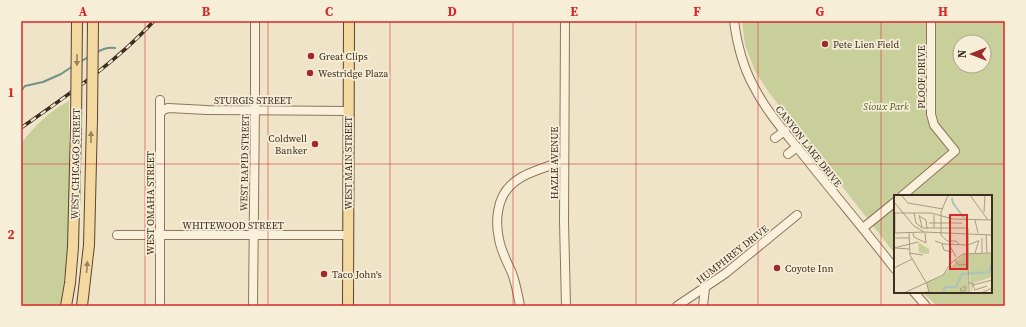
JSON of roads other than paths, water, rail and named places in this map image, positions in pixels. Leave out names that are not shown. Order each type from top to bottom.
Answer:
[{"type":"main road","name":"WEST CHICAGO STREET","points":[[66,306],[73,253],[77,21]]},
{"type":"main road","name":"WEST CHICAGO STREET","points":[[82,306],[89,246],[93,21]]},
{"type":"main road","name":"WEST MAIN STREET","points":[[348,306],[349,21]]},
{"type":"street","name":"WEST RAPID STREET","points":[[253,306],[255,21]]},
{"type":"street","name":"HAZLE AVENUE","points":[[565,21],[564,226],[566,306]]},
{"type":"street","name":"CANYON LAKE DRIVE","points":[[734,21],[739,49],[748,75],[758,95],[797,147],[894,268]]},
{"type":"street","name":"PLOOF DRIVE","points":[[903,195],[955,151],[934,125],[932,118],[931,21]]},
{"type":"street","name":"WEST OMAHA STREET","points":[[160,100],[160,306]]},
{"type":"street","name":"STURGIS STREET","points":[[160,114],[163,110],[168,108],[207,110],[348,111]]},
{"type":"street","points":[[776,138],[785,131]]},
{"type":"street","points":[[788,154],[797,147]]},
{"type":"street","points":[[520,306],[515,282],[498,238],[497,224],[499,207],[508,187],[515,182],[527,174],[539,169],[564,162]]},
{"type":"street","points":[[863,228],[894,203]]},
{"type":"street","name":"HUMPHREY DRIVE","points":[[677,306],[726,273],[797,215]]},
{"type":"street","name":"WHITEWOOD STREET","points":[[117,235],[348,235]]},
{"type":"street","points":[[703,306],[705,288]]},
{"type":"street","points":[[915,293],[926,306]]},
{"type":"waterway","points":[[96,53],[101,50],[115,48]]},
{"type":"waterway","points":[[80,62],[90,56]]},
{"type":"waterway","points":[[21,91],[25,86],[43,82],[61,74],[73,66]]},
{"type":"railway","points":[[21,128],[107,65],[154,21]]},
{"type":"place","name":"Pete Lien Field","points":[[825,44]]},
{"type":"place","name":"Great Clips","points":[[311,56]]},
{"type":"place","name":"Westridge Plaza","points":[[310,73]]},
{"type":"place","name":"Coldwell Banker","points":[[315,144]]},
{"type":"place","name":"Coyote Inn","points":[[777,268]]},
{"type":"place","name":"Taco John's","points":[[324,274]]},
{"type":"park label","name":"Sioux Park","points":[[886,106]]}]
